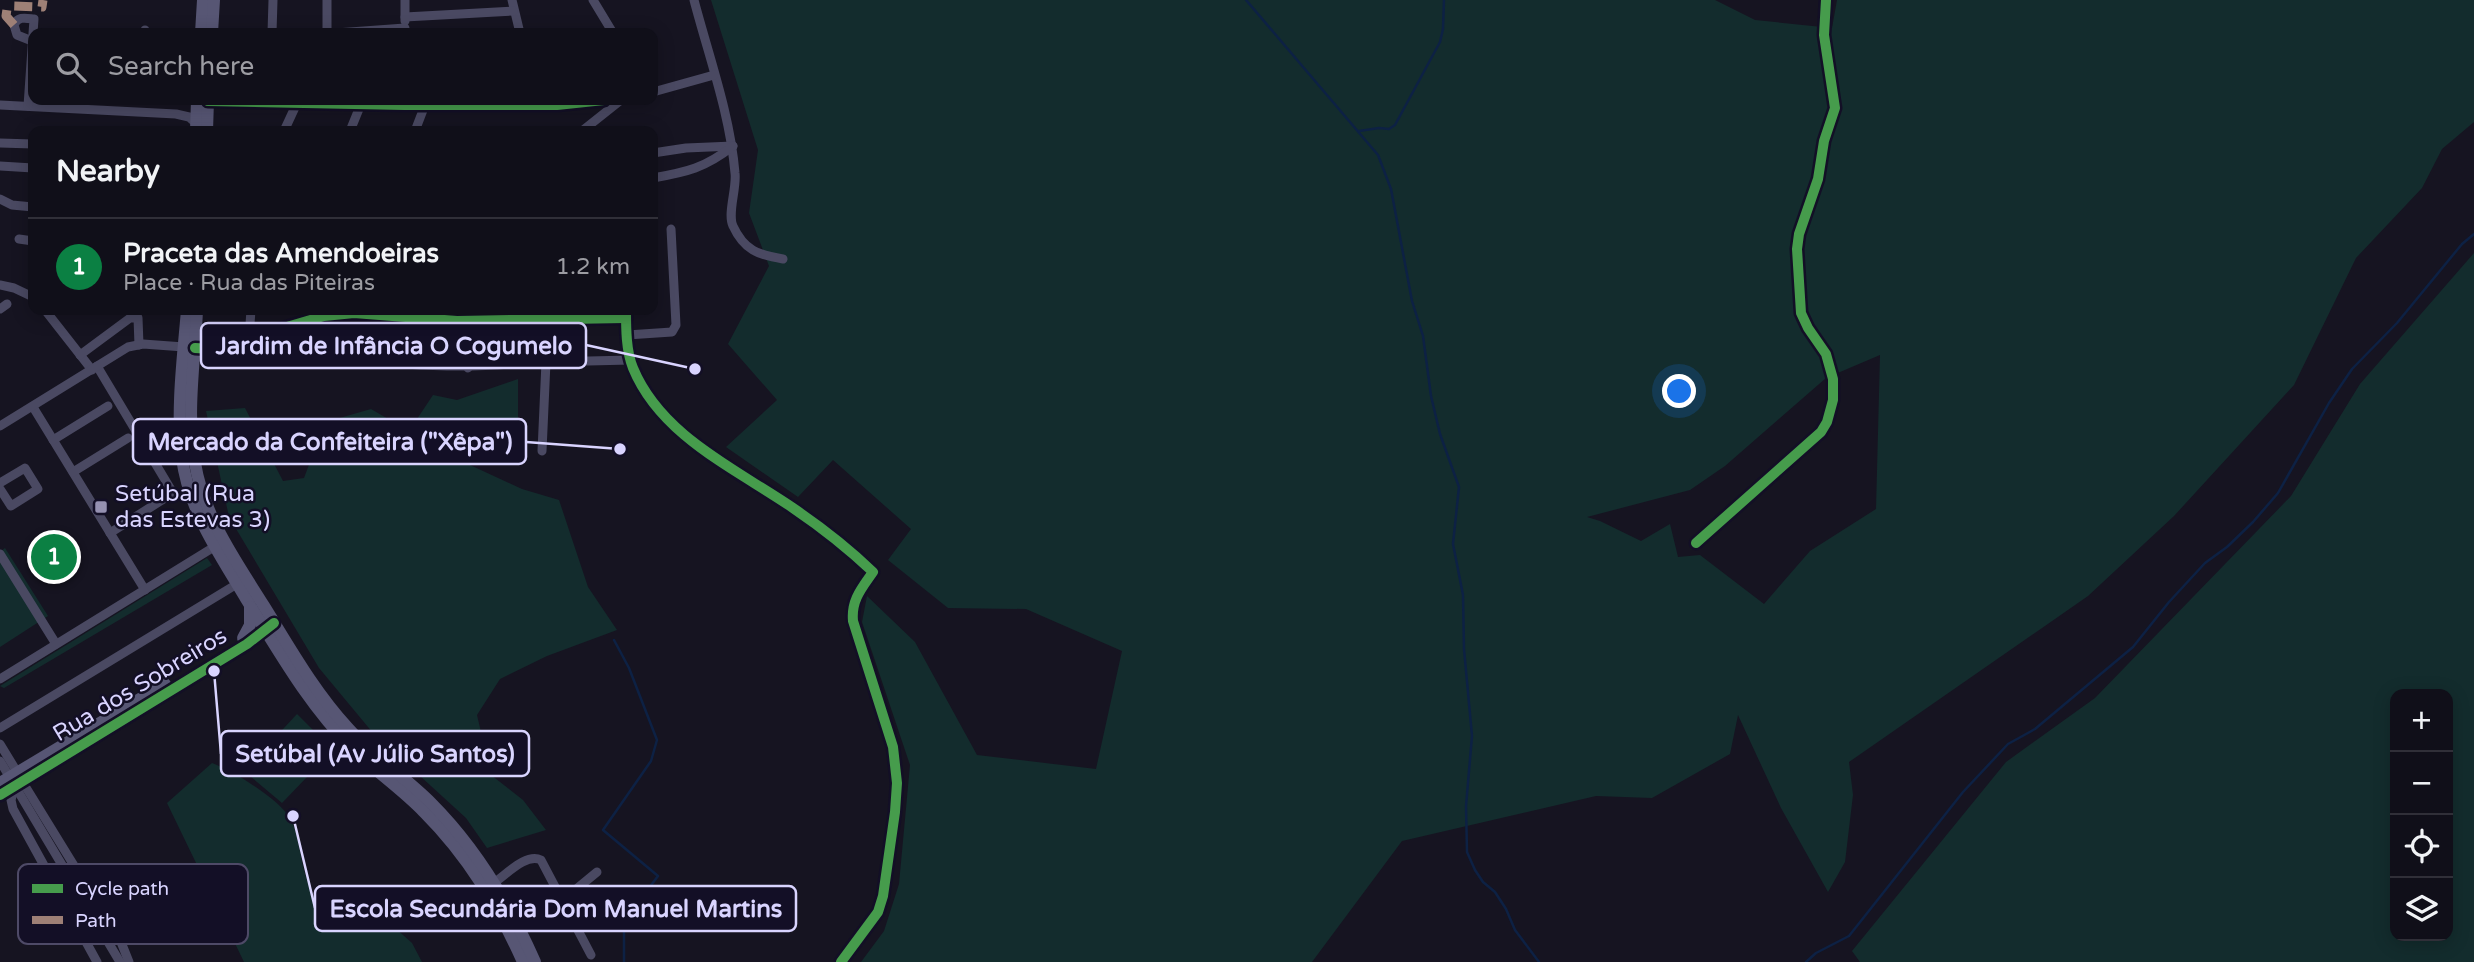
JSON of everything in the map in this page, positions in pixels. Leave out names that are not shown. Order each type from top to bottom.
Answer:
[{"type":"main road","points":[[201,28],[203,0]]},
{"type":"main road","points":[[212,28],[214,0]]},
{"type":"main road","points":[[196,126],[203,105]]},
{"type":"main road","points":[[205,105],[207,126]]},
{"type":"main road","points":[[187,315],[191,429],[194,462],[202,494],[283,658],[334,729],[367,762],[423,810],[453,843],[491,898],[523,962]]},
{"type":"main road","points":[[196,315],[180,435],[182,460],[195,509],[249,603],[333,711],[366,747],[443,815],[468,843],[495,882],[535,962]]},
{"type":"main road","points":[[249,603],[252,619],[245,641],[271,647],[283,658]]},
{"type":"main road","name":"Rua dos Sobreiros","points":[[0,795],[13,780],[269,626]]},
{"type":"street","points":[[272,28],[273,0]]},
{"type":"street","points":[[327,0],[327,28]]},
{"type":"street","points":[[405,0],[405,28]]},
{"type":"street","points":[[512,0],[518,28]]},
{"type":"street","points":[[593,0],[610,28]]},
{"type":"street","points":[[694,0],[733,146],[736,181],[731,222],[739,237],[758,256],[783,259]]},
{"type":"street","points":[[1696,542],[1821,432],[1830,411],[1833,379],[1826,354],[1801,313],[1797,249],[1835,108],[1824,35],[1826,0]]},
{"type":"street","points":[[405,17],[513,11]]},
{"type":"street","points":[[658,91],[714,75]]},
{"type":"street","points":[[0,105],[176,114],[189,117],[195,126]]},
{"type":"street","points":[[286,126],[296,105]]},
{"type":"street","points":[[352,126],[361,105]]},
{"type":"street","points":[[417,126],[425,105]]},
{"type":"street","points":[[588,126],[615,105]]},
{"type":"street","points":[[0,143],[28,144]]},
{"type":"street","points":[[658,152],[733,146]]},
{"type":"street","points":[[658,177],[682,174],[712,162],[733,146]]},
{"type":"street","points":[[678,149],[691,153],[694,159],[693,164],[682,174]]},
{"type":"street","points":[[0,166],[28,168]]},
{"type":"street","points":[[0,199],[12,205],[28,207]]},
{"type":"street","points":[[627,335],[664,334],[672,332],[676,325],[671,229]]},
{"type":"street","points":[[19,239],[28,240]]},
{"type":"street","points":[[0,285],[28,295]]},
{"type":"street","points":[[49,315],[80,355],[94,368],[173,493],[110,533]]},
{"type":"street","points":[[249,338],[251,315]]},
{"type":"street","points":[[0,426],[128,348],[139,345],[212,349],[330,315]]},
{"type":"street","points":[[397,315],[462,321],[546,320],[613,315]]},
{"type":"street","points":[[460,315],[468,368]]},
{"type":"street","points":[[540,315],[546,320]]},
{"type":"street","points":[[626,315],[631,360],[646,393],[665,418],[686,437],[823,529],[873,572],[855,599],[853,621],[893,747],[897,783],[895,812],[883,896],[878,912],[841,962]]},
{"type":"street","points":[[80,355],[130,318],[138,317],[139,345]]},
{"type":"street","points":[[542,451],[546,320]]},
{"type":"street","points":[[345,358],[398,365],[468,368],[509,364]]},
{"type":"street","points":[[546,362],[631,360]]},
{"type":"street","points":[[33,407],[145,590]]},
{"type":"street","points":[[53,440],[108,407]]},
{"type":"street","points":[[72,472],[128,438]]},
{"type":"street","points":[[0,679],[215,547]]},
{"type":"street","points":[[0,554],[56,645]]},
{"type":"street","name":"Rua dos Sobreiros","points":[[0,727],[237,584]]},
{"type":"street","points":[[0,744],[13,780],[62,864]]},
{"type":"street","points":[[0,761],[69,864]]},
{"type":"street","points":[[13,780],[13,809],[43,864]]},
{"type":"street","points":[[495,882],[528,859],[538,858],[544,863],[591,956]]},
{"type":"street","points":[[563,900],[597,872]]},
{"type":"street","points":[[87,944],[97,962]]},
{"type":"street","points":[[109,944],[120,962]]},
{"type":"street","points":[[122,944],[129,962]]},
{"type":"green space","points":[[711,0],[1715,0],[1755,20],[1832,28],[1837,0],[2474,0],[2474,122],[2442,149],[2422,188],[2356,258],[2294,385],[2174,516],[2088,596],[1849,762],[1853,795],[1845,862],[1828,892],[1781,808],[1738,715],[1730,754],[1652,798],[1596,796],[1402,841],[1312,962],[861,962],[884,931],[899,884],[910,765],[862,622],[867,596],[915,642],[977,755],[1096,769],[1122,651],[1026,609],[948,608],[888,560],[911,529],[833,460],[798,497],[726,447],[777,400],[728,344],[769,266],[749,213],[758,150]],"holes":[[[1880,355],[1876,509],[1810,551],[1764,604],[1700,555],[1678,557],[1670,524],[1641,541],[1587,517],[1690,490],[1725,466],[1826,378]]]},
{"type":"green space","points":[[2474,253],[2474,962],[1860,962],[1852,951],[2006,762],[2095,698],[2291,496],[2360,384]]},
{"type":"green space","points":[[518,379],[518,438],[470,465],[522,489],[559,500],[588,587],[617,630],[547,656],[500,679],[477,715],[491,775],[523,800],[546,830],[487,848],[466,818],[373,733],[319,668],[229,517],[206,411],[245,408],[283,481],[304,478],[316,446],[336,419],[371,409],[409,431],[433,395],[457,400]]},
{"type":"green space","points":[[52,540],[69,563],[56,571],[41,546]]},
{"type":"green space","points":[[5,548],[48,616],[0,647],[0,552]]},
{"type":"green space","points":[[207,558],[212,565],[4,688],[0,686]]},
{"type":"green space","points":[[297,714],[333,750],[282,803],[244,771]]},
{"type":"green space","points":[[212,763],[232,772],[277,803],[291,820],[310,888],[332,928],[394,927],[412,943],[422,962],[244,962],[235,944],[248,944],[248,864],[197,864],[167,803]]},
{"type":"waterway","points":[[1246,0],[1378,155],[1391,189],[1412,301],[1423,336],[1431,396],[1440,434],[1459,487],[1453,544],[1463,595],[1464,649],[1472,736],[1466,806],[1467,852],[1475,870],[1483,882],[1495,892],[1515,930],[1539,962]]},
{"type":"waterway","points":[[1359,131],[1389,129],[1395,125],[1440,42],[1444,0]]},
{"type":"waterway","points":[[1806,962],[1816,953],[1849,936],[1963,792],[2008,744],[2035,729],[2133,647],[2205,563],[2227,547],[2253,522],[2278,493],[2329,403],[2352,369],[2397,323],[2462,244],[2474,234]]},
{"type":"waterway","points":[[614,640],[629,668],[657,740],[651,761],[603,830],[658,876],[624,921],[624,962]]},
{"type":"marked path","points":[[14,25],[6,16],[7,9],[14,6],[42,7],[43,0]]},
{"type":"cycle path","points":[[1696,543],[1821,432],[1827,422],[1833,400],[1833,379],[1826,354],[1801,313],[1797,249],[1835,108],[1824,35],[1826,0]]},
{"type":"cycle path","points":[[404,105],[557,105]]},
{"type":"cycle path","points":[[195,348],[212,349],[334,315]]},
{"type":"cycle path","points":[[380,315],[457,321],[626,318]]},
{"type":"cycle path","points":[[626,315],[627,339],[633,368],[662,413],[702,449],[814,523],[873,572],[856,600],[853,621],[893,747],[897,783],[895,812],[883,896],[878,912],[841,962]]},
{"type":"cycle path","points":[[0,795],[247,644],[274,623]]},
{"type":"place","name":"Jardim de Infância O Cogumelo","points":[[695,369]]},
{"type":"place","name":"Mercado da Confeiteira (\"Xêpa\")","points":[[620,449]]},
{"type":"place","name":"Setúbal (Rua das Estevas 3)","points":[[101,507]]},
{"type":"place","name":"Praceta das Amendoeiras","points":[[54,557]]},
{"type":"place","name":"Setúbal (Av Júlio Santos)","points":[[214,671]]},
{"type":"place","name":"Escola Secundária Dom Manuel Martins","points":[[293,816]]}]
